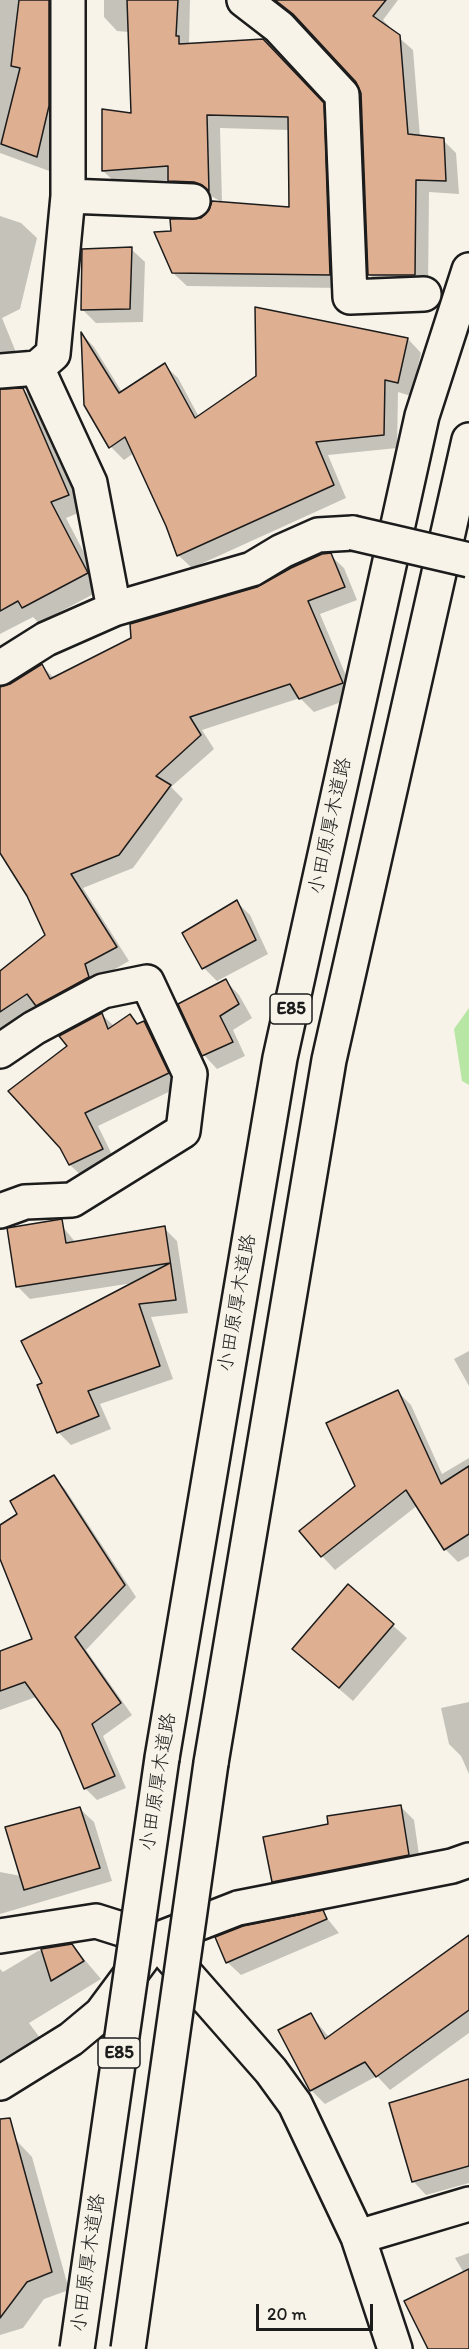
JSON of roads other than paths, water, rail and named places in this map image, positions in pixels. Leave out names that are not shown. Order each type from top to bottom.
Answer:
[{"type":"main road","points":[[0,371],[37,368],[53,354],[68,196],[68,0]]},
{"type":"main road","points":[[244,0],[279,27],[342,95],[350,297],[424,294]]},
{"type":"main road","points":[[68,196],[193,201]]},
{"type":"main road","name":"小田原厚木道路","points":[[77,2349],[162,1758],[280,1058],[422,416],[469,270]]},
{"type":"main road","points":[[37,368],[90,483],[114,609]]},
{"type":"main road","name":"E85","points":[[128,2349],[211,1763],[329,1060],[469,440]]},
{"type":"main road","points":[[0,668],[46,639],[114,609],[252,569],[282,551],[318,535],[353,533],[469,560]]},
{"type":"main road","points":[[0,1051],[34,1028],[103,991],[147,982],[190,1074],[183,1131],[72,1200],[25,1202],[0,1211]]},
{"type":"main road","points":[[0,2082],[71,2039],[101,2014],[156,1940],[238,1908],[452,1866],[469,1860]]},
{"type":"main road","points":[[0,1936],[96,1922],[156,1940],[271,2071],[295,2104],[358,2237],[395,2349]]},
{"type":"main road","points":[[358,2237],[469,2204]]}]
